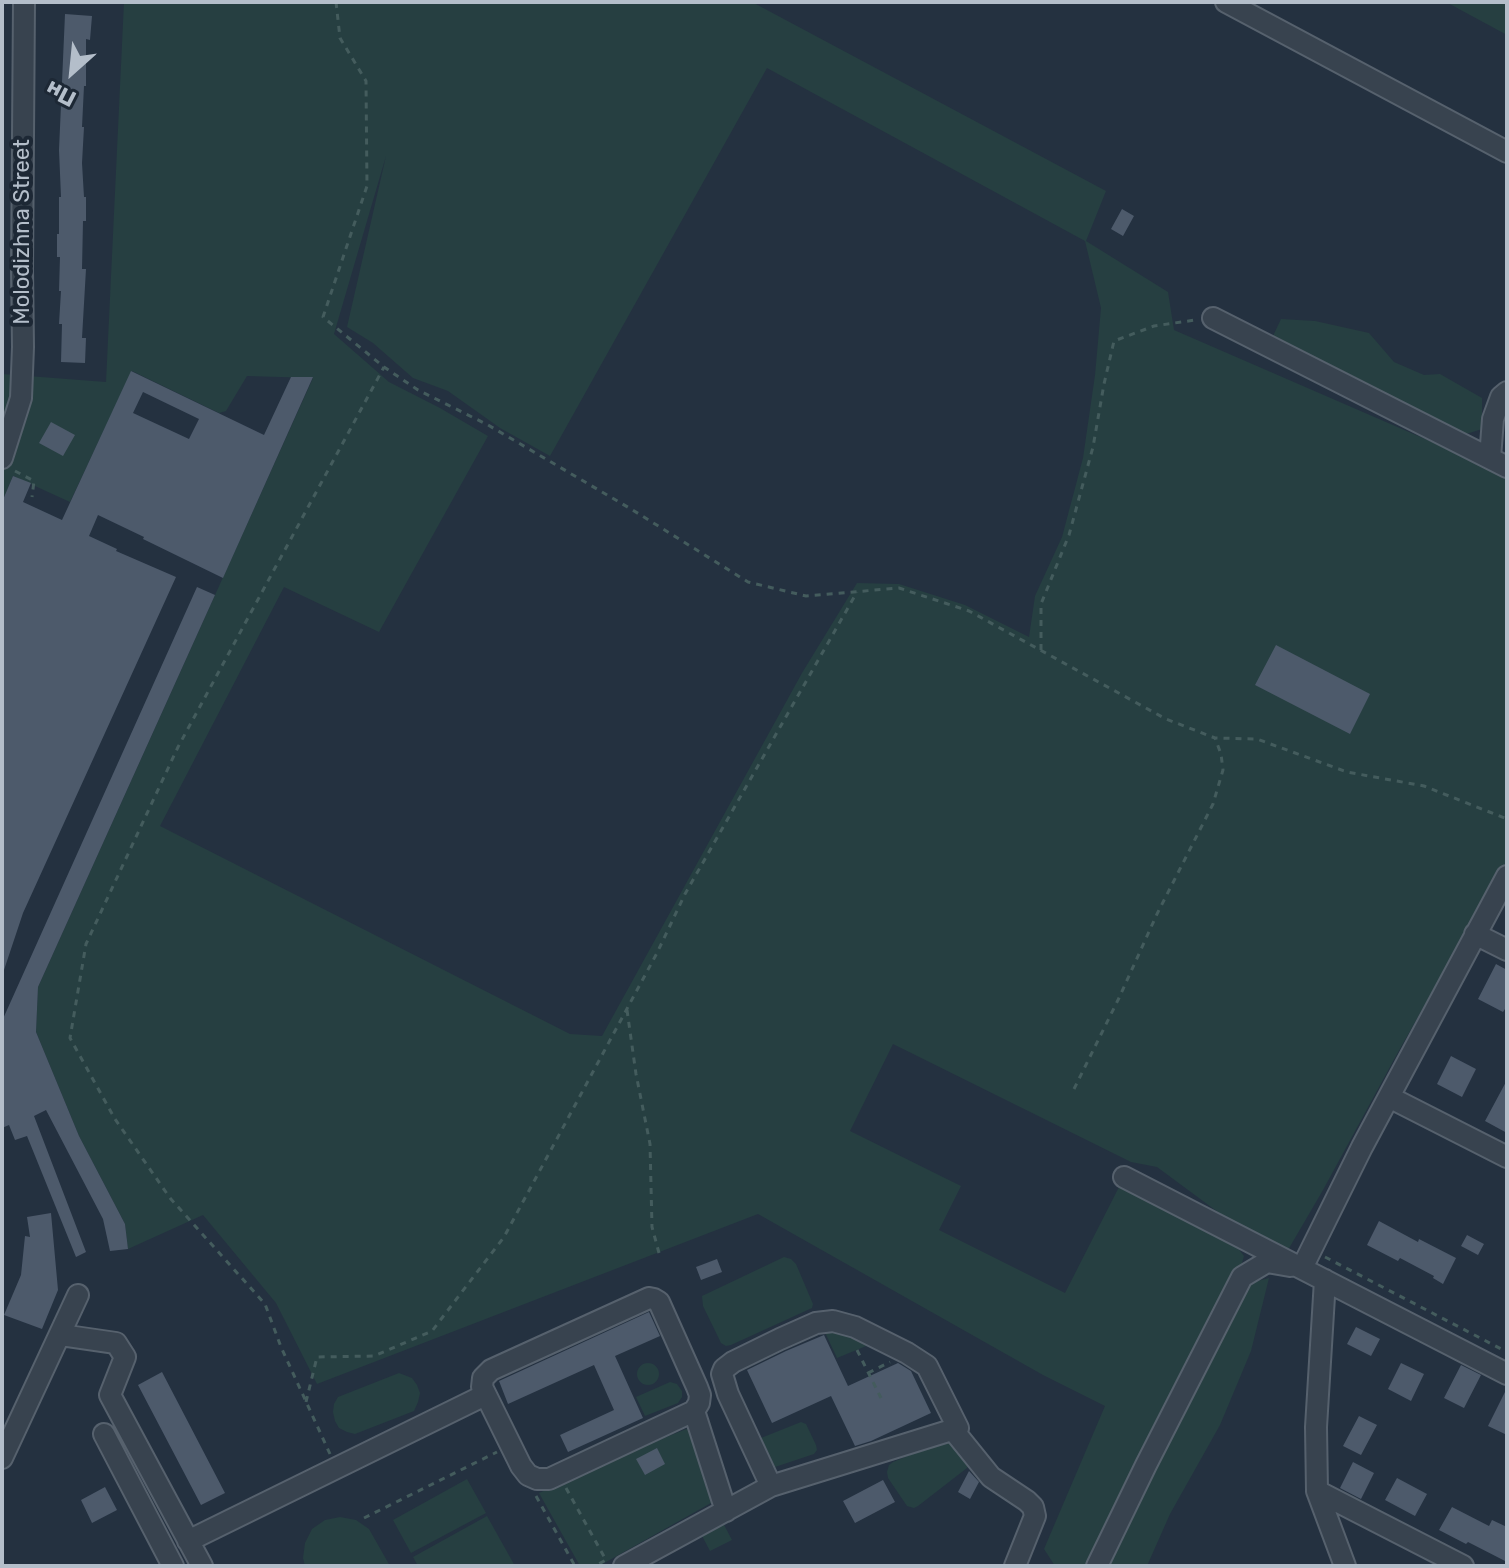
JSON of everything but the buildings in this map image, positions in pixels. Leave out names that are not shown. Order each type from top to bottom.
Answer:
[{"type":"street","name":"Molodizhna Street","points":[[6,464],[21,398],[23,347],[24,2]]},
{"type":"street","points":[[1226,2],[1507,152]]},
{"type":"street","points":[[1213,318],[1499,463]]},
{"type":"street","points":[[1499,463],[1493,419],[1501,397],[1507,392]]},
{"type":"street","points":[[1307,1259],[1362,1147],[1507,876]]},
{"type":"street","points":[[1475,934],[1507,950]]},
{"type":"street","points":[[1389,1097],[1507,1157]]},
{"type":"street","points":[[1124,1177],[1307,1259],[1325,1280],[1507,1374]]},
{"type":"street","points":[[1097,1566],[1242,1277],[1267,1262],[1307,1259]]},
{"type":"street","points":[[1325,1280],[1316,1427],[1317,1491],[1345,1566]]},
{"type":"street","points":[[2,1458],[78,1295]]},
{"type":"street","points":[[649,1298],[661,1306],[700,1395],[694,1411],[549,1479],[537,1479],[528,1475],[521,1466],[485,1395],[483,1378],[491,1370],[649,1298]]},
{"type":"street","points":[[624,1566],[770,1487],[958,1428],[927,1366],[846,1323],[833,1321],[816,1323],[740,1358],[724,1369],[722,1374],[728,1394],[770,1487]]},
{"type":"street","points":[[61,1335],[116,1343],[125,1357],[110,1395],[202,1566]]},
{"type":"street","points":[[188,1541],[485,1395]]},
{"type":"street","points":[[694,1411],[726,1511]]},
{"type":"street","points":[[953,1430],[991,1477],[1033,1507],[1035,1516],[1015,1566]]},
{"type":"street","points":[[104,1434],[173,1566]]},
{"type":"street","points":[[1317,1491],[1463,1566]]},
{"type":"path","points":[[336,2],[340,38],[366,81],[367,186],[323,317],[384,367],[418,390],[488,425],[631,509],[748,582],[806,596],[899,588],[969,611],[1166,719],[1215,738],[1257,739],[1347,772],[1424,786],[1507,819]]},
{"type":"path","points":[[1041,650],[1041,604],[1069,535],[1089,462],[1114,341],[1154,326],[1213,318]]},
{"type":"path","points":[[335,1468],[265,1304],[170,1198],[115,1119],[70,1038],[86,944],[125,860],[178,747],[384,367]]},
{"type":"path","points":[[6,464],[34,481],[32,497]]},
{"type":"path","points":[[306,1402],[317,1357],[374,1356],[432,1331],[504,1237],[627,1010],[685,894],[858,591]]},
{"type":"path","points":[[1074,1089],[1213,804],[1223,770],[1215,738]]},
{"type":"path","points":[[627,1010],[650,1144],[652,1227],[659,1253]]},
{"type":"path","points":[[1307,1259],[1507,1352]]},
{"type":"path","points":[[857,1350],[881,1398]]},
{"type":"path","points":[[364,1518],[492,1454]]},
{"type":"path","points":[[562,1481],[606,1560],[595,1566]]},
{"type":"path","points":[[535,1494],[575,1566]]},
{"type":"green space","points":[[124,2],[752,2],[1106,191],[1086,241],[1168,292],[1174,330],[1507,477],[1507,860],[1288,1250],[1230,1221],[1157,1167],[1131,1162],[893,1044],[850,1131],[961,1186],[939,1230],[1065,1293],[1119,1187],[1132,1193],[1166,1187],[1207,1217],[1244,1256],[1235,1287],[1269,1278],[1251,1351],[1220,1425],[1170,1514],[1147,1566],[1055,1566],[1044,1549],[1105,1406],[1043,1375],[758,1214],[317,1384],[276,1303],[203,1215],[128,1249],[125,1224],[79,1136],[36,1032],[38,987],[313,378],[247,376],[226,411],[219,413],[132,371],[70,502],[13,476],[2,502],[2,374],[106,382]],"holes":[[[767,68],[1085,241],[1101,308],[1095,375],[1083,458],[1062,537],[1035,596],[1029,637],[965,605],[899,584],[857,583],[802,673],[602,1036],[570,1034],[160,826],[284,587],[379,632],[488,436],[389,382],[334,334],[386,156],[347,327],[373,343],[413,378],[448,391],[500,428],[550,456]]]},
{"type":"green space","points":[[1446,2],[1507,2],[1507,35]]},
{"type":"green space","points":[[1281,319],[1315,321],[1369,333],[1394,362],[1424,375],[1440,374],[1482,398],[1482,429],[1460,436],[1371,385],[1273,336]]},
{"type":"green space","points":[[784,1257],[796,1264],[812,1308],[731,1345],[721,1343],[703,1306],[702,1296]]},
{"type":"green space","points":[[830,1325],[871,1344],[837,1358],[822,1326]]},
{"type":"green space","points":[[648,1363],[656,1366],[659,1374],[656,1382],[648,1385],[640,1382],[637,1374],[640,1366]]},
{"type":"green space","points":[[399,1373],[412,1378],[417,1385],[420,1393],[414,1411],[355,1434],[339,1428],[333,1412],[338,1397]]},
{"type":"green space","points":[[670,1382],[677,1384],[682,1391],[678,1403],[645,1416],[636,1397]]},
{"type":"green space","points":[[801,1422],[806,1424],[817,1450],[814,1454],[775,1467],[761,1438]]},
{"type":"green space","points":[[694,1426],[716,1490],[711,1503],[599,1566],[580,1566],[539,1493]]},
{"type":"green space","points":[[949,1439],[970,1464],[918,1506],[907,1506],[888,1478],[889,1465]]},
{"type":"green space","points":[[467,1479],[486,1513],[411,1553],[393,1520]]},
{"type":"green space","points":[[487,1516],[515,1566],[418,1566],[413,1557]]},
{"type":"green space","points":[[340,1517],[356,1520],[369,1529],[390,1566],[305,1566],[305,1543],[312,1529],[325,1520]]},
{"type":"green space","points":[[722,1521],[732,1540],[710,1551],[700,1532]]}]
